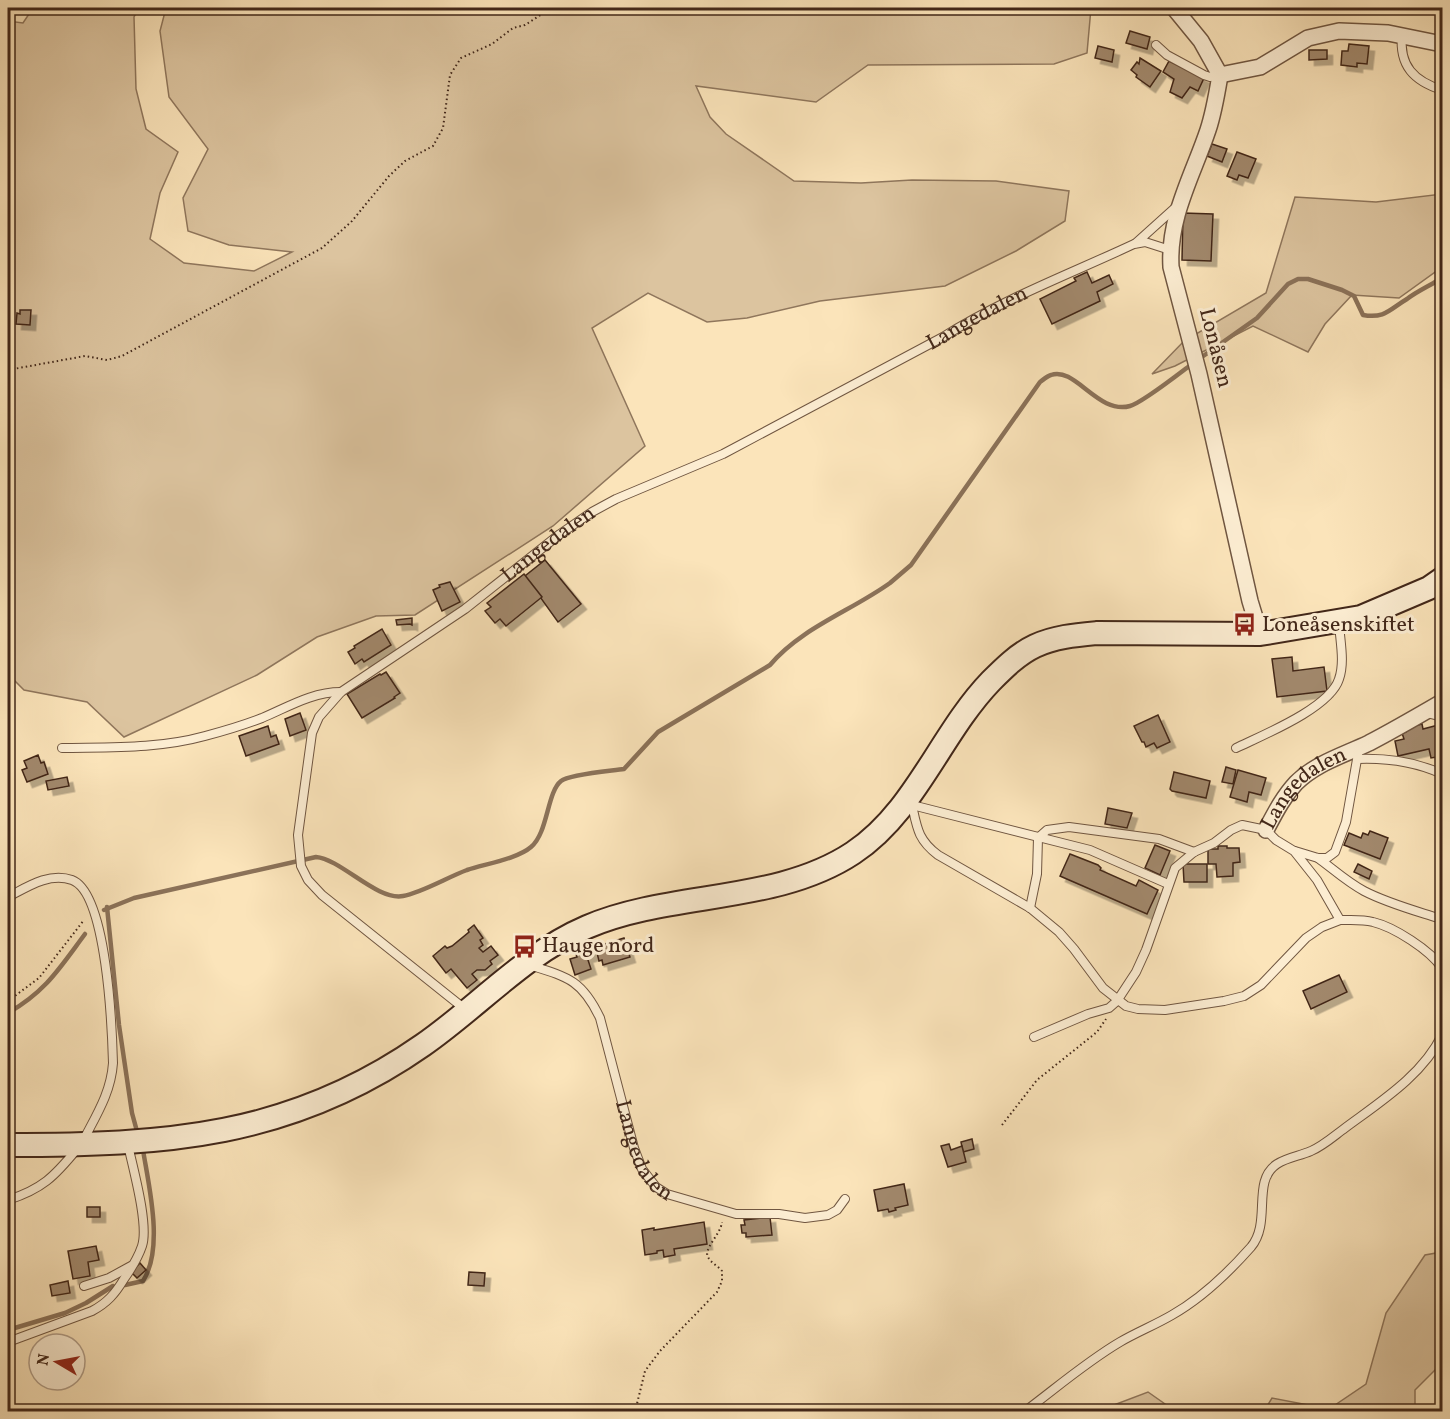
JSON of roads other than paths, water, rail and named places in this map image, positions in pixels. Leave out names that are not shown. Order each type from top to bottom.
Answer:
[{"type":"main road","points":[[8,1145],[128,1143],[211,1133],[261,1122],[309,1107],[378,1074],[434,1038],[525,964],[585,928],[615,917],[780,883],[833,865],[872,839],[909,803],[965,712],[984,688],[1002,669],[1035,646],[1065,637],[1097,633],[1260,634],[1339,622],[1361,616],[1429,588],[1443,579]]},
{"type":"street","points":[[1174,8],[1200,41],[1220,75],[1260,67],[1308,38],[1329,33],[1348,31],[1402,35],[1443,44]]},
{"type":"street","name":"Lonåsen","points":[[1220,75],[1209,127],[1180,204],[1170,249],[1171,267],[1192,342],[1250,602],[1260,634]]},
{"type":"street","name":"Langedalen","points":[[1266,830],[1280,802],[1297,782],[1334,758],[1359,753],[1443,702]]},
{"type":"lane","points":[[1402,35],[1402,52],[1408,68],[1420,80],[1443,90]]},
{"type":"lane","points":[[1156,45],[1167,55],[1204,75],[1210,77],[1220,75]]},
{"type":"lane","name":"Langedalen","points":[[1134,244],[1180,204]]},
{"type":"lane","name":"Langedalen","points":[[467,1011],[322,895],[308,880],[301,866],[298,835],[312,733],[320,717],[341,692],[465,609],[560,534],[592,512],[723,454],[1021,294],[1134,244],[1145,242],[1170,249]]},
{"type":"lane","points":[[1236,748],[1319,705],[1335,690],[1341,672],[1339,622]]},
{"type":"lane","points":[[62,748],[140,747],[171,744],[260,719],[322,693],[341,692]]},
{"type":"lane","points":[[1424,712],[1443,717]]},
{"type":"lane","points":[[1266,830],[1276,840],[1294,851],[1318,858],[1327,858],[1335,852],[1346,822],[1359,753],[1422,766],[1443,774]]},
{"type":"lane","points":[[909,803],[1108,857],[1168,884]]},
{"type":"lane","points":[[909,803],[920,837],[926,846],[1030,908],[1059,932],[1103,988],[1126,1006],[1158,1010],[1197,1006],[1244,996],[1261,985],[1306,938],[1322,927],[1340,920],[1374,922],[1393,930],[1415,944],[1443,968]]},
{"type":"lane","name":"Langedalen","points":[[1034,1036],[1109,1008],[1117,1001],[1136,972],[1146,950],[1175,868],[1194,852],[1214,843],[1242,825],[1266,830]]},
{"type":"lane","points":[[1030,908],[1037,874],[1038,838],[1047,830],[1069,828],[1145,836],[1194,852]]},
{"type":"lane","points":[[1294,851],[1317,880],[1340,920]]},
{"type":"lane","points":[[1318,858],[1365,892],[1438,918]]},
{"type":"lane","points":[[8,897],[37,882],[60,877],[81,885],[91,900],[105,963],[113,1063],[108,1094],[81,1145],[47,1182],[33,1191],[8,1200]]},
{"type":"lane","name":"Langedalen","points":[[525,964],[571,981],[582,988],[591,999],[603,1027],[634,1148],[642,1169],[649,1180],[667,1194],[736,1214],[778,1214],[805,1218],[833,1213],[845,1199]]},
{"type":"lane","points":[[1024,1412],[1118,1343],[1172,1315],[1197,1299],[1234,1266],[1255,1242],[1260,1231],[1264,1182],[1268,1173],[1277,1164],[1312,1151],[1377,1105],[1414,1074],[1435,1050],[1443,1035]]},
{"type":"lane","points":[[8,1342],[92,1311],[104,1304],[135,1264],[142,1246],[144,1227],[128,1143]]},
{"type":"lane","points":[[84,1286],[122,1272],[135,1264]]},
{"type":"waterway","points":[[1442,277],[1437,281],[1442,318]]},
{"type":"waterway","points":[[1199,359],[1257,318],[1288,284],[1298,279],[1308,279],[1354,296],[1363,315],[1371,316],[1387,312],[1437,281]]},
{"type":"waterway","points":[[104,910],[134,898],[316,857],[326,859],[382,892],[393,896],[403,896],[418,892],[467,870],[525,851],[537,841],[556,786],[561,781],[581,775],[624,769],[658,732],[770,665],[782,652],[811,630],[875,593],[911,565],[1045,378],[1060,374],[1069,377],[1108,404],[1118,407],[1130,406],[1152,394],[1192,364]]},
{"type":"waterway","points":[[107,907],[119,1025],[132,1113],[138,1135]]},
{"type":"waterway","points":[[8,1013],[42,988],[85,934]]},
{"type":"waterway","points":[[125,1285],[143,1281],[153,1252],[153,1217],[143,1150]]},
{"type":"waterway","points":[[8,1330],[65,1313],[113,1286]]},
{"type":"place","name":"Loneåsenskiftet","points":[[1244,625]]},
{"type":"place","name":"Hauge nord","points":[[524,946]]}]
